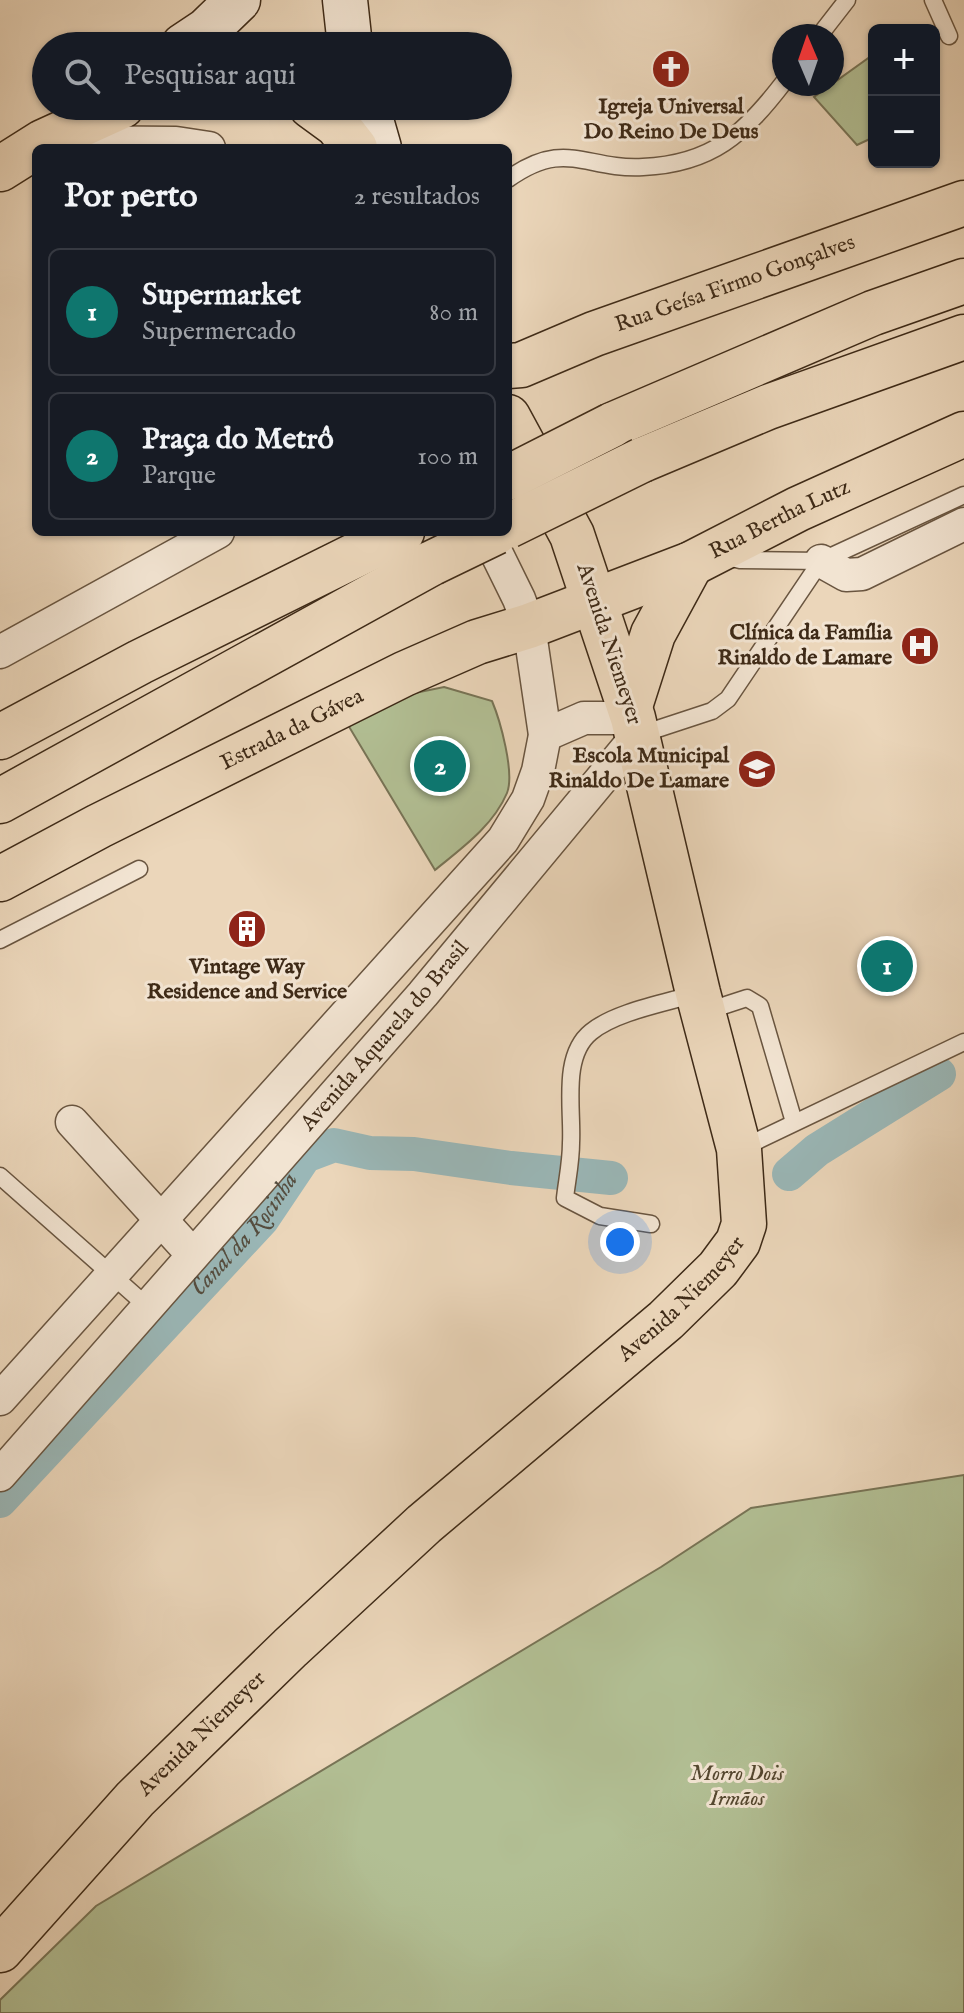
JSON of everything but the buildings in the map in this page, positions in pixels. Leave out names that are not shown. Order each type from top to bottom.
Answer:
[{"type":"main road","points":[[40,144],[91,120]]},
{"type":"main road","points":[[330,120],[352,144]]},
{"type":"main road","points":[[0,169],[32,149]]},
{"type":"main road","name":"Rua Geísa Firmo Gonçalves","points":[[512,366],[964,203]]},
{"type":"main road","points":[[512,476],[612,425],[873,313],[964,281]]},
{"type":"main road","points":[[512,524],[642,460],[768,407],[964,337]]},
{"type":"main road","name":"Avenida Niemeyer","points":[[0,1950],[135,1799],[290,1648],[424,1524],[666,1320],[718,1269],[738,1242],[744,1224],[739,1149],[700,1003],[634,720],[572,535],[512,424]]},
{"type":"main road","name":"Rua Bertha Lutz","points":[[595,601],[702,559],[798,509],[964,434]]},
{"type":"main road","points":[[0,737],[140,662],[394,536]]},
{"type":"main road","points":[[0,801],[432,563],[488,536]]},
{"type":"main road","points":[[634,720],[653,634],[702,559]]},
{"type":"main road","name":"Estrada da Gávea","points":[[0,879],[99,826],[404,674],[477,642],[595,601]]},
{"type":"street","points":[[204,32],[238,0]]},
{"type":"street","points":[[345,0],[348,32]]},
{"type":"street","points":[[43,142],[75,120]]},
{"type":"street","points":[[371,120],[378,144]]},
{"type":"street","points":[[43,142],[183,144]]},
{"type":"street","points":[[821,561],[846,575],[862,574],[964,524]]},
{"type":"street","points":[[0,652],[211,536]]},
{"type":"street","name":"Avenida Aquarela do Brasil","points":[[0,1399],[503,840],[528,799],[538,771],[545,735],[529,626],[488,536]]},
{"type":"street","points":[[545,735],[584,718],[634,720]]},
{"type":"street","name":"Avenida Aquarela do Brasil","points":[[0,1475],[423,994],[634,720]]},
{"type":"street","points":[[72,1122],[193,1255]]},
{"type":"lane","points":[[828,24],[847,0]]},
{"type":"lane","points":[[933,0],[949,36]]},
{"type":"lane","points":[[512,176],[529,164],[555,156],[642,168],[691,160],[727,143],[755,119],[773,96]]},
{"type":"lane","points":[[702,559],[821,561],[964,495]]},
{"type":"lane","points":[[634,720],[712,711],[728,699],[821,561]]},
{"type":"lane","points":[[0,940],[139,869]]},
{"type":"lane","points":[[651,1224],[600,1216],[565,1198],[571,1146],[574,1059],[580,1043],[592,1031],[614,1020],[700,1003],[747,998],[760,1006],[794,1122]]},
{"type":"lane","points":[[739,1149],[964,1042]]},
{"type":"lane","points":[[0,1176],[148,1307]]},
{"type":"green space","points":[[868,58],[868,140],[857,145],[814,97],[844,96],[844,76]]},
{"type":"green space","points":[[444,687],[492,701],[506,747],[509,784],[494,816],[466,845],[435,870],[348,725],[410,694]]},
{"type":"green space","name":"Morro Dois Irmãos","points":[[964,1475],[964,2013],[0,2013],[0,2000],[96,1906],[661,1567],[751,1508]]},
{"type":"waterway","name":"Canal da Rocinha","points":[[789,1174],[817,1150],[939,1074]]},
{"type":"waterway","name":"Canal da Rocinha","points":[[0,1501],[262,1220],[305,1156],[334,1145],[370,1153],[414,1154],[611,1178]]},
{"type":"place","name":"Igreja Universal Do Reino De Deus","points":[[671,69]]},
{"type":"place","name":"Clínica da Família Rinaldo de Lamare","points":[[920,646]]},
{"type":"place","name":"Praça do Metrô","points":[[440,766]]},
{"type":"place","name":"Escola Municipal Rinaldo De Lamare","points":[[757,769]]},
{"type":"place","name":"Vintage Way Residence and Service","points":[[247,929]]},
{"type":"place","name":"Supermarket","points":[[887,966]]}]
